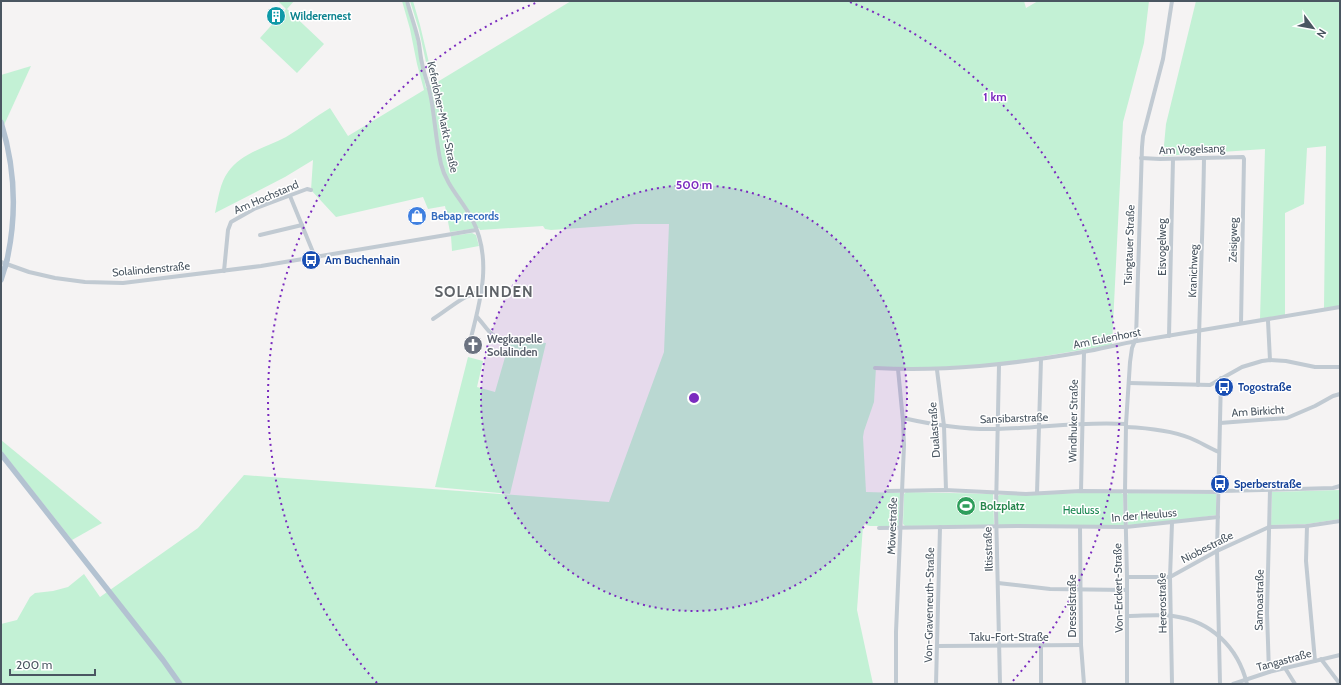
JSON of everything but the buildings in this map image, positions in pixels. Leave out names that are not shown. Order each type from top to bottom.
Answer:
[{"type":"main road","points":[[1,122],[9,152],[13,187],[12,230],[1,280]]},
{"type":"main road","points":[[1,454],[163,660],[180,684]]},
{"type":"street","name":"Keferloher-Markt-Straße","points":[[407,1],[418,39],[422,63],[431,96],[442,166],[448,182],[468,212],[480,242],[484,265],[482,292],[477,317],[468,348]]},
{"type":"street","name":"Tsingtauer Straße","points":[[1125,492],[1126,426],[1132,348],[1135,341],[1143,136],[1163,59],[1172,1]]},
{"type":"street","name":"Am Vogelsang","points":[[1141,158],[1173,159],[1243,157]]},
{"type":"street","name":"Zeisigweg","points":[[1241,323],[1243,157]]},
{"type":"street","name":"Kranichweg","points":[[1198,385],[1203,250],[1204,158]]},
{"type":"street","name":"Eisvogelweg","points":[[1169,336],[1173,159]]},
{"type":"street","name":"Am Hochstand","points":[[224,271],[228,230],[231,222],[254,209],[307,189],[311,190]]},
{"type":"street","points":[[290,196],[316,258]]},
{"type":"street","points":[[260,234],[302,226]]},
{"type":"street","name":"Solalindenstraße","points":[[4,261],[44,276],[84,282],[123,283],[316,258],[476,230]]},
{"type":"street","points":[[433,319],[468,295],[475,292],[482,292]]},
{"type":"street","name":"Am Eulenhorst","points":[[876,368],[937,370],[999,365],[1084,352],[1135,341],[1340,307]]},
{"type":"street","points":[[477,317],[492,335],[497,338],[504,339]]},
{"type":"street","points":[[1268,320],[1270,360]]},
{"type":"street","name":"Windhuker Straße","points":[[1081,491],[1084,352]]},
{"type":"street","points":[[1037,493],[1041,359]]},
{"type":"street","points":[[1129,383],[1210,385],[1246,366],[1270,360],[1286,361],[1315,368],[1340,367]]},
{"type":"street","name":"Iltisstraße","points":[[999,365],[996,429],[996,527],[1000,684]]},
{"type":"street","name":"Möwestraße","points":[[896,684],[896,632],[904,445],[898,369]]},
{"type":"street","name":"Dualastraße","points":[[937,370],[944,426],[946,490]]},
{"type":"street","points":[[1220,684],[1217,551],[1221,378]]},
{"type":"street","name":"Am Birkicht","points":[[1220,422],[1288,418],[1340,394]]},
{"type":"street","name":"Sansibarstraße","points":[[903,418],[944,426],[970,429],[1038,427],[1082,423],[1155,429],[1176,433],[1193,439],[1219,452]]},
{"type":"street","points":[[1218,492],[1333,488],[1340,486]]},
{"type":"street","name":"In der Heuluss","points":[[887,491],[946,490],[1037,493],[1081,491],[1218,492]]},
{"type":"street","name":"Samoastraße","points":[[1269,672],[1267,613],[1270,490]]},
{"type":"street","name":"Von-Erckert-Straße","points":[[1125,492],[1127,684]]},
{"type":"street","name":"In der Heuluss","points":[[879,528],[1017,526],[1080,528],[1126,527],[1218,517]]},
{"type":"street","points":[[1269,527],[1307,526],[1340,521]]},
{"type":"street","name":"Hererostraße","points":[[1172,523],[1170,577],[1172,684]]},
{"type":"street","points":[[1307,526],[1306,561],[1315,660]]},
{"type":"street","name":"Von-Gravenreuth-Straße","points":[[936,684],[940,527]]},
{"type":"street","name":"Niobestraße","points":[[1127,577],[1170,577],[1217,551],[1269,527]]},
{"type":"street","name":"Dresselstraße","points":[[1080,528],[1081,646],[1084,684]]},
{"type":"street","points":[[998,583],[1050,589],[1127,590]]},
{"type":"street","points":[[1127,616],[1171,615],[1194,622],[1219,636],[1226,642],[1236,656],[1246,682]]},
{"type":"street","name":"Taku-Fort-Straße","points":[[937,646],[1081,646]]},
{"type":"street","points":[[1041,684],[1042,646]]},
{"type":"street","name":"Tangastraße","points":[[1234,684],[1246,682],[1269,672],[1340,655]]},
{"type":"street","points":[[1321,659],[1340,684]]},
{"type":"street","points":[[1285,668],[1295,684]]},
{"type":"green space","points":[[278,1],[294,1],[287,9],[324,44],[297,73],[260,38],[286,9]]},
{"type":"green space","points":[[402,1],[405,1],[414,28],[426,88],[431,85],[419,30],[410,1],[413,1],[420,25],[434,84],[571,1],[1024,1],[1026,8],[1038,1],[1149,1],[1144,43],[1123,122],[1112,345],[997,364],[931,368],[876,367],[874,402],[863,437],[866,492],[900,493],[899,526],[870,526],[866,525],[865,523],[863,526],[857,610],[873,684],[1,684],[1,624],[17,620],[30,597],[35,593],[53,591],[68,587],[84,574],[100,597],[198,528],[244,475],[609,502],[664,352],[669,224],[635,224],[551,230],[545,229],[543,226],[480,230],[479,228],[450,232],[445,206],[428,209],[423,197],[336,217],[311,190],[313,160],[285,177],[215,213],[225,176],[233,165],[247,155],[286,137],[330,108],[348,136],[424,90]]},
{"type":"green space","points":[[1196,1],[1340,1],[1340,306],[1324,308],[1326,146],[1307,148],[1304,204],[1285,213],[1285,315],[1260,319],[1265,149],[1163,156],[1166,124]]},
{"type":"green space","points":[[31,66],[4,125],[1,116],[1,75]]},
{"type":"green space","points":[[472,233],[476,235],[479,246],[452,251],[451,236]]},
{"type":"green space","points":[[510,340],[546,343],[510,494],[435,487],[468,357],[483,361],[477,387],[495,392]]},
{"type":"green space","points":[[1,440],[102,523],[72,540],[1,450]]},
{"type":"green space","points":[[1340,490],[1340,519],[1307,524],[1271,525],[1272,492]]},
{"type":"green space","points":[[906,492],[993,494],[994,524],[905,526],[903,524],[904,494]]},
{"type":"green space","name":"Heuluss","points":[[1081,493],[1123,494],[1124,525],[998,524],[999,495]]},
{"type":"green space","name":"Heuluss","points":[[1128,493],[1216,494],[1216,515],[1171,522],[1128,525]]},
{"type":"place","name":"Wilderernest","points":[[276,16]]},
{"type":"place","name":"Bebap records","points":[[417,216]]},
{"type":"place","name":"Am Buchenhain","points":[[311,260]]},
{"type":"place","name":"Wegkapelle Solalinden","points":[[473,345]]},
{"type":"place","name":"Togostraße","points":[[1224,387]]},
{"type":"place","name":"Sperberstraße","points":[[1220,484]]},
{"type":"place","name":"Bolzplatz","points":[[966,506]]},
{"type":"district","name":"SOLALINDEN","points":[[484,292]]}]
